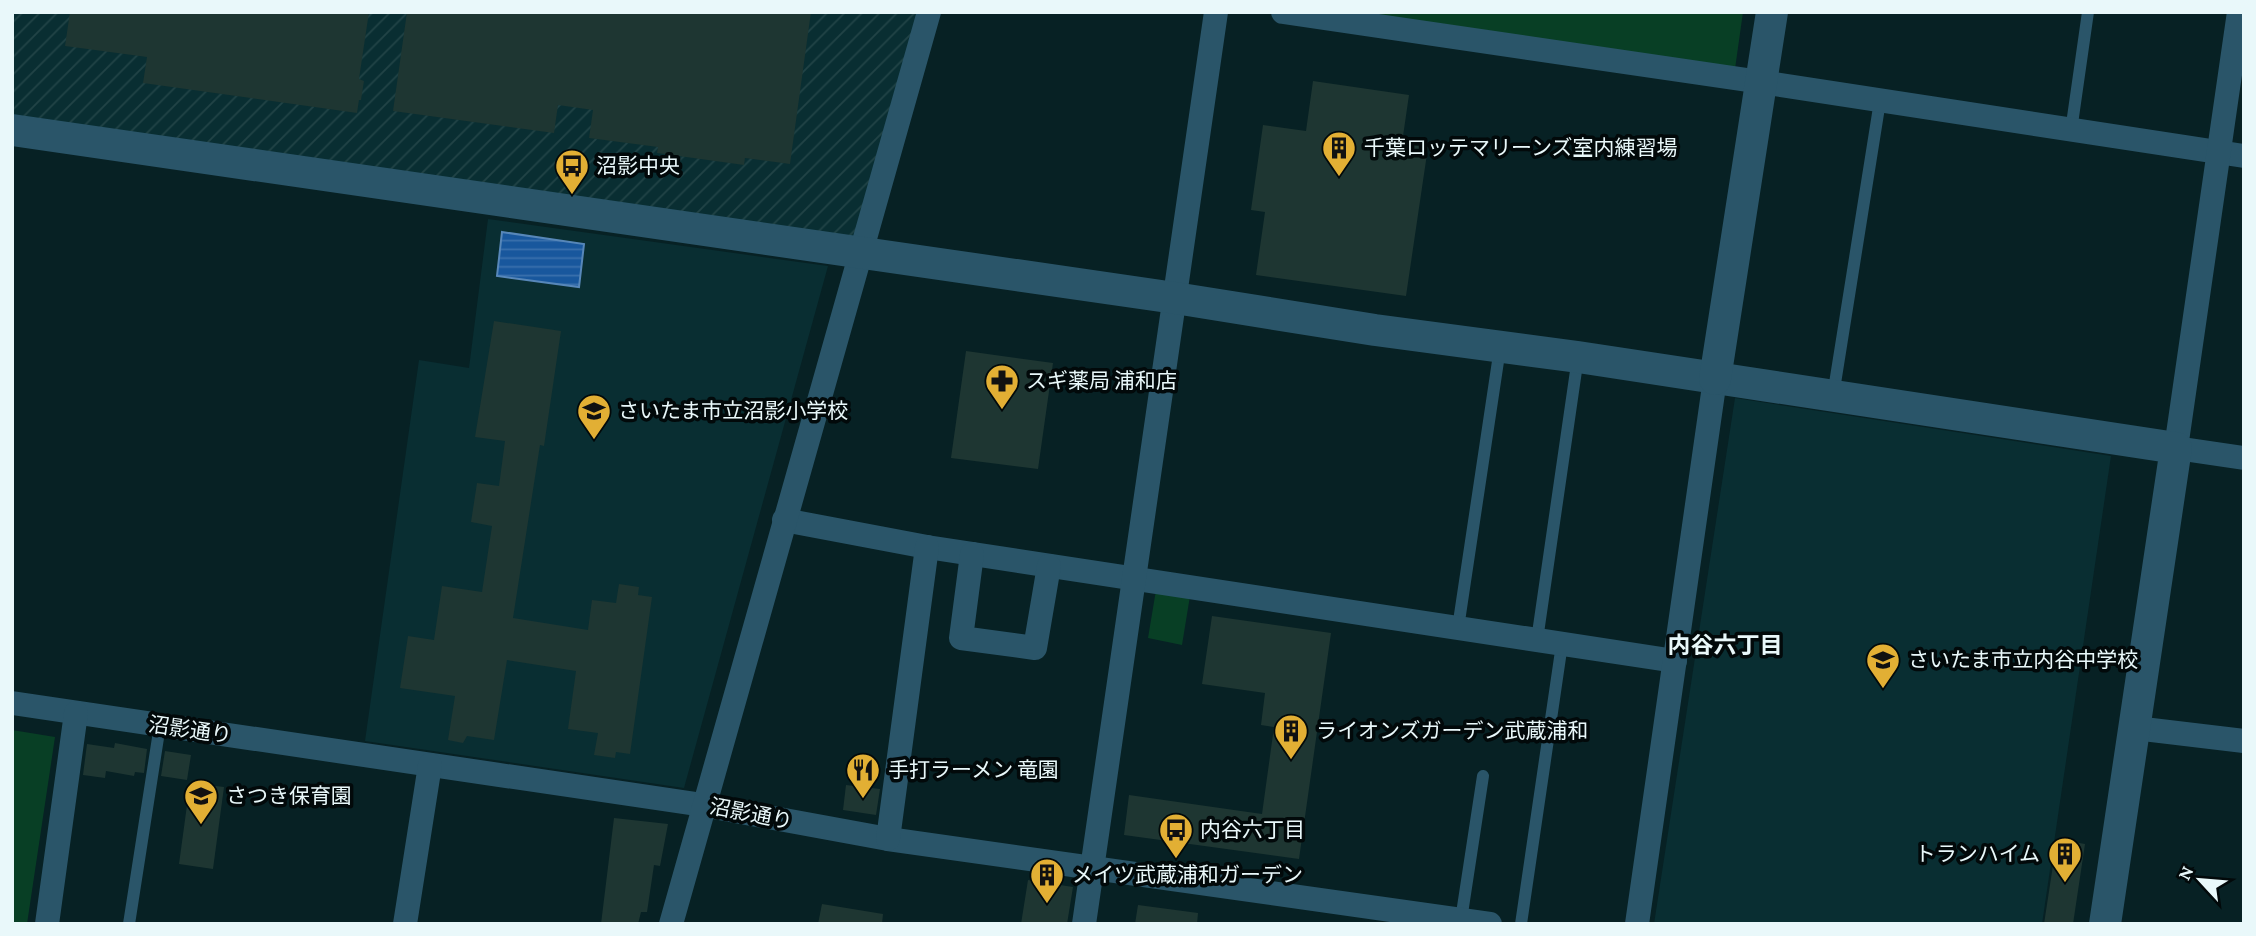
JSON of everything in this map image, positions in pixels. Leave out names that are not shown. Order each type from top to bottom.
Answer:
[{"type":"street","points":[[671,924],[929,12]]},
{"type":"street","points":[[1084,924],[1216,12]]},
{"type":"street","points":[[1283,12],[2244,156]]},
{"type":"street","points":[[1637,924],[1715,379],[1772,12]]},
{"type":"street","points":[[2105,924],[2239,12]]},
{"type":"street","points":[[12,130],[1175,298],[1500,348],[1578,357],[2244,458]]},
{"type":"street","points":[[784,520],[927,547],[1675,661]]},
{"type":"street","points":[[888,839],[927,547]]},
{"type":"street","points":[[972,554],[961,638],[1035,648],[1049,566]]},
{"type":"street","name":"沼影通り","points":[[12,704],[703,805],[888,839],[1490,924]]},
{"type":"street","points":[[47,924],[76,713]]},
{"type":"street","points":[[2134,728],[2244,741]]},
{"type":"street","points":[[405,924],[430,765]]},
{"type":"lane","points":[[2071,131],[2088,12]]},
{"type":"lane","points":[[1833,396],[1880,101]]},
{"type":"lane","points":[[1458,628],[1500,348]]},
{"type":"lane","points":[[1536,640],[1578,357]]},
{"type":"lane","points":[[1521,924],[1562,644]]},
{"type":"lane","points":[[129,924],[160,725]]},
{"type":"lane","points":[[1461,920],[1483,776]]},
{"type":"shaded area","points":[[12,12],[929,12],[860,254],[12,130]]},
{"type":"shaded area","name":"さいたま市立沼影小学校","points":[[488,219],[828,266],[684,788],[365,741],[419,360],[469,368]]},
{"type":"shaded area","name":"さいたま市立内谷中学校","points":[[1735,398],[2111,456],[2042,924],[1654,924]]},
{"type":"green space","points":[[1357,12],[1743,12],[1735,69]]},
{"type":"green space","points":[[1156,590],[1190,596],[1182,645],[1148,638]]},
{"type":"green space","points":[[12,730],[55,737],[27,924],[12,924]]},
{"type":"water","points":[[502,232],[584,244],[579,287],[497,276]]},
{"type":"building","points":[[70,12],[369,12],[359,79],[364,81],[357,113],[143,83],[147,57],[65,46]]},
{"type":"building","points":[[407,12],[811,12],[790,164],[745,158],[744,165],[657,153],[658,147],[589,138],[593,110],[558,105],[554,133],[393,111]]},
{"type":"building","name":"千葉ロッテマリーンズ室内練習場","points":[[1313,81],[1409,95],[1402,143],[1428,147],[1406,296],[1256,275],[1265,212],[1251,210],[1263,125],[1306,131]]},
{"type":"building","points":[[494,321],[561,331],[544,446],[540,445],[513,618],[588,630],[592,600],[616,603],[619,584],[639,587],[638,595],[652,597],[630,754],[616,752],[615,758],[594,755],[598,733],[568,729],[576,671],[507,660],[494,740],[467,736],[463,743],[448,740],[455,696],[400,688],[408,636],[434,640],[442,586],[482,592],[492,526],[471,522],[477,483],[499,486],[505,441],[475,437]]},
{"type":"building","name":"スギ薬局 浦和店","points":[[966,351],[1053,363],[1038,469],[951,458]]},
{"type":"building","name":"ライオンズガーデン武蔵浦和","points":[[1212,616],[1331,633],[1299,859],[1124,835],[1129,795],[1262,814],[1274,727],[1261,725],[1265,693],[1202,684]]},
{"type":"building","points":[[115,743],[147,749],[144,773],[135,772],[134,776],[106,771],[105,778],[83,775],[87,744],[114,748]]},
{"type":"building","points":[[165,751],[191,755],[187,780],[161,776]]},
{"type":"building","name":"さつき保育園","points":[[190,783],[224,787],[213,869],[179,864]]},
{"type":"building","name":"手打ラーメン 竜園","points":[[846,785],[880,789],[876,815],[843,810]]},
{"type":"building","points":[[614,818],[668,824],[660,866],[654,865],[647,912],[641,912],[638,924],[601,924]]},
{"type":"building","name":"トランハイム","points":[[2057,839],[2085,844],[2073,924],[2044,924]]},
{"type":"building","name":"メイツ武蔵浦和ガーデン","points":[[1028,880],[1073,887],[1067,924],[1021,924]]},
{"type":"building","points":[[822,904],[883,914],[882,924],[818,924]]},
{"type":"building","points":[[1138,905],[1198,913],[1197,924],[1135,924]]},
{"type":"place","name":"千葉ロッテマリーンズ室内練習場","points":[[1339,178]]},
{"type":"place","name":"沼影中央","points":[[572,196]]},
{"type":"place","name":"スギ薬局 浦和店","points":[[1002,411]]},
{"type":"place","name":"さいたま市立沼影小学校","points":[[594,441]]},
{"type":"place","name":"さいたま市立内谷中学校","points":[[1883,690]]},
{"type":"place","name":"ライオンズガーデン武蔵浦和","points":[[1291,761]]},
{"type":"place","name":"手打ラーメン 竜園","points":[[863,800]]},
{"type":"place","name":"さつき保育園","points":[[201,826]]},
{"type":"place","name":"内谷六丁目","points":[[1176,860]]},
{"type":"place","name":"トランハイム","points":[[2065,884]]},
{"type":"place","name":"メイツ武蔵浦和ガーデン","points":[[1047,905]]},
{"type":"district","name":"内谷六丁目","points":[[1725,645]]}]
